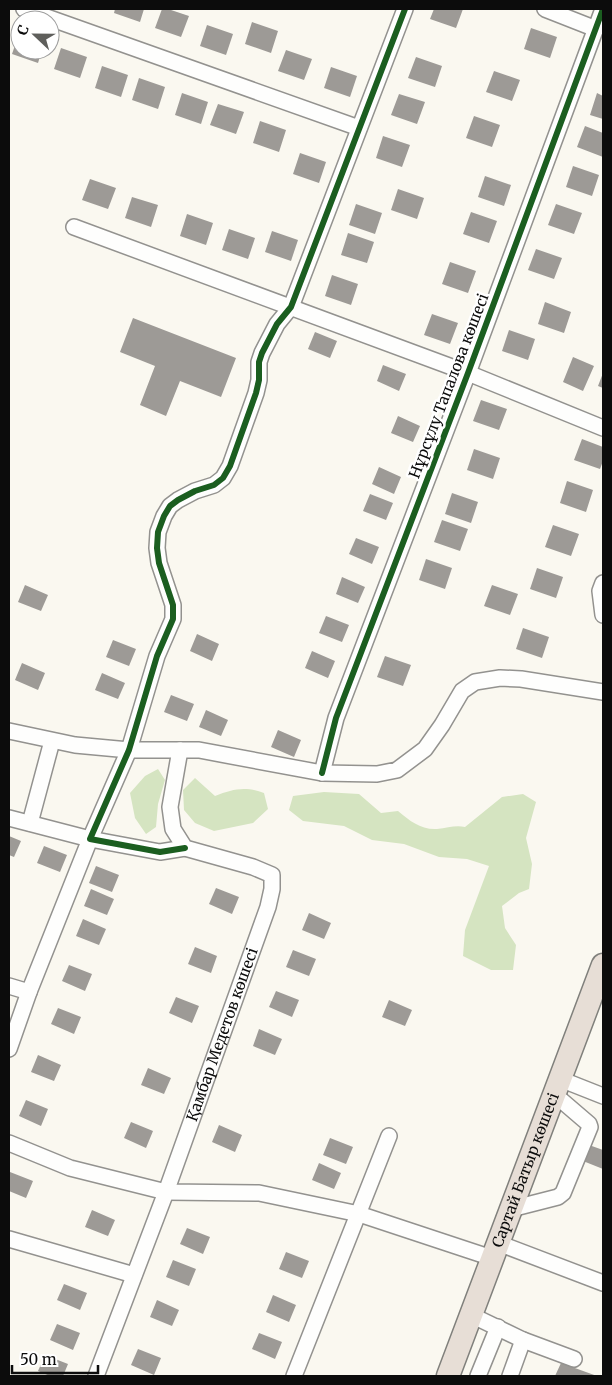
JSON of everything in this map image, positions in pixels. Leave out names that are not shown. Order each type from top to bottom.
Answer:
[{"type":"highway","name":"Сартай Батыр көшесі","points":[[448,1376],[557,1086],[599,986],[603,965]]},
{"type":"street","points":[[24,9],[358,128]]},
{"type":"street","points":[[9,1049],[29,992],[90,839],[129,750],[157,656],[173,619],[173,605],[159,563],[157,548],[158,532],[164,516],[170,506],[178,500],[195,491],[214,485],[223,478],[230,466],[256,393],[259,380],[259,362],[262,353],[277,324],[290,307],[405,9]]},
{"type":"street","points":[[545,9],[596,29]]},
{"type":"street","name":"Нұрсұлу Тапалова көшесі","points":[[322,773],[336,718],[468,373],[603,9]]},
{"type":"street","points":[[74,227],[468,373],[603,428]]},
{"type":"street","points":[[603,583],[600,591],[603,615]]},
{"type":"street","points":[[9,731],[75,745],[129,750],[199,750],[322,773],[377,774],[397,770],[425,749],[462,691],[475,682],[500,678],[521,679],[603,692]]},
{"type":"street","points":[[30,823],[52,741]]},
{"type":"street","points":[[9,818],[90,839],[160,852],[185,848],[173,829],[170,807],[180,750]]},
{"type":"street","name":"Қамбар Медетов көшесі","points":[[96,1376],[166,1192],[268,907],[272,889],[272,875],[253,867],[185,848]]},
{"type":"street","points":[[9,986],[29,992]]},
{"type":"street","points":[[557,1086],[603,1096]]},
{"type":"street","points":[[510,1209],[558,1197],[563,1194],[590,1127],[590,1124],[557,1086]]},
{"type":"street","points":[[294,1376],[389,1136]]},
{"type":"street","points":[[9,1143],[70,1168],[166,1192],[259,1193],[359,1214],[495,1250],[603,1283]]},
{"type":"street","points":[[9,1239],[134,1275]]},
{"type":"street","points":[[471,1315],[523,1340],[574,1359]]},
{"type":"street","points":[[478,1376],[498,1327]]},
{"type":"street","points":[[510,1376],[523,1340]]},
{"type":"green space","points":[[158,769],[165,780],[158,804],[156,827],[146,834],[135,818],[130,793],[145,776]]},
{"type":"green space","points":[[195,778],[215,796],[239,789],[264,793],[268,809],[253,823],[214,831],[195,823],[184,810],[183,790]]},
{"type":"green space","points":[[324,792],[359,794],[381,813],[398,811],[416,824],[431,829],[455,826],[465,827],[502,797],[523,794],[536,802],[526,838],[532,864],[529,889],[519,893],[502,906],[505,928],[516,945],[513,970],[491,970],[463,956],[465,930],[489,866],[467,859],[439,857],[404,844],[372,840],[344,826],[303,821],[289,810],[293,796]]},
{"type":"building","points":[[115,9],[144,9],[140,22],[114,13]]},
{"type":"building","points":[[162,9],[168,9],[189,16],[181,37],[155,28]]},
{"type":"building","points":[[434,9],[463,9],[456,28],[430,19]]},
{"type":"building","points":[[252,22],[278,31],[271,53],[245,44]]},
{"type":"building","points":[[207,25],[233,34],[226,55],[200,46]]},
{"type":"building","points":[[531,28],[557,37],[550,58],[524,49]]},
{"type":"building","points":[[61,48],[87,57],[80,78],[54,69],[57,60],[60,60]]},
{"type":"building","points":[[286,50],[312,59],[304,80],[278,71]]},
{"type":"building","points":[[416,57],[442,66],[435,87],[408,78]]},
{"type":"building","points":[[102,66],[128,75],[121,97],[95,88]]},
{"type":"building","points":[[331,67],[357,76],[350,97],[324,88]]},
{"type":"building","points":[[494,71],[520,80],[512,101],[486,92]]},
{"type":"building","points":[[139,78],[165,87],[158,109],[132,100]]},
{"type":"building","points":[[182,93],[208,102],[201,124],[175,115]]},
{"type":"building","points":[[597,93],[603,96],[603,119],[590,115]]},
{"type":"building","points":[[399,94],[425,102],[417,124],[391,115]]},
{"type":"building","points":[[218,104],[244,112],[236,134],[210,125]]},
{"type":"building","points":[[474,116],[500,125],[492,147],[466,138]]},
{"type":"building","points":[[260,121],[286,130],[279,152],[253,143]]},
{"type":"building","points":[[585,126],[603,133],[603,157],[577,147]]},
{"type":"building","points":[[383,136],[410,145],[402,167],[376,158]]},
{"type":"building","points":[[300,153],[326,162],[319,183],[293,174]]},
{"type":"building","points":[[573,166],[599,175],[592,196],[566,187]]},
{"type":"building","points":[[485,176],[511,185],[504,206],[478,197]]},
{"type":"building","points":[[90,179],[116,188],[108,209],[82,200]]},
{"type":"building","points":[[398,189],[424,198],[417,219],[391,210]]},
{"type":"building","points":[[132,197],[158,205],[151,227],[125,218]]},
{"type":"building","points":[[356,204],[382,213],[375,234],[349,225]]},
{"type":"building","points":[[556,204],[582,213],[574,234],[548,225]]},
{"type":"building","points":[[471,212],[497,221],[489,243],[463,234]]},
{"type":"building","points":[[187,214],[213,223],[206,245],[180,236]]},
{"type":"building","points":[[229,229],[255,238],[248,259],[222,250]]},
{"type":"building","points":[[272,231],[298,240],[291,261],[265,252]]},
{"type":"building","points":[[348,233],[374,242],[367,263],[341,255]]},
{"type":"building","points":[[536,249],[562,258],[554,279],[528,270]]},
{"type":"building","points":[[450,262],[476,271],[468,293],[442,284]]},
{"type":"building","points":[[332,275],[358,284],[351,305],[325,296]]},
{"type":"building","points":[[545,302],[571,312],[564,333],[538,324]]},
{"type":"building","points":[[432,314],[458,323],[450,344],[424,335]]},
{"type":"building","points":[[133,318],[236,358],[221,397],[180,381],[166,416],[140,405],[155,366],[120,352]]},
{"type":"building","points":[[509,330],[535,339],[528,360],[502,351]]},
{"type":"building","points":[[315,332],[337,341],[330,358],[308,349]]},
{"type":"building","points":[[573,357],[594,366],[583,391],[563,382]]},
{"type":"building","points":[[383,365],[406,374],[399,391],[377,381]]},
{"type":"building","points":[[603,373],[603,388],[598,386]]},
{"type":"building","points":[[481,400],[507,409],[499,430],[473,421]]},
{"type":"building","points":[[398,416],[420,426],[413,442],[391,433]]},
{"type":"building","points":[[582,439],[603,447],[603,461],[600,469],[574,460]]},
{"type":"building","points":[[474,449],[500,458],[493,479],[467,470]]},
{"type":"building","points":[[379,467],[401,477],[394,494],[372,484]]},
{"type":"building","points":[[567,481],[593,490],[586,512],[560,503]]},
{"type":"building","points":[[452,493],[478,502],[471,523],[445,514]]},
{"type":"building","points":[[370,494],[393,503],[386,520],[363,511]]},
{"type":"building","points":[[442,520],[468,529],[460,551],[434,542]]},
{"type":"building","points":[[553,525],[579,534],[571,556],[545,547]]},
{"type":"building","points":[[356,538],[379,547],[372,564],[349,554]]},
{"type":"building","points":[[426,559],[452,568],[445,589],[419,580]]},
{"type":"building","points":[[537,568],[563,577],[556,598],[530,589]]},
{"type":"building","points":[[342,577],[365,587],[358,603],[336,594]]},
{"type":"building","points":[[25,585],[48,595],[41,611],[18,602]]},
{"type":"building","points":[[492,585],[518,594],[510,615],[484,606]]},
{"type":"building","points":[[326,616],[349,625],[342,642],[319,633]]},
{"type":"building","points":[[523,628],[549,637],[542,658],[516,649]]},
{"type":"building","points":[[197,634],[219,644],[212,661],[190,651]]},
{"type":"building","points":[[113,640],[136,649],[129,666],[106,657]]},
{"type":"building","points":[[312,651],[335,661],[328,678],[305,668]]},
{"type":"building","points":[[385,656],[411,665],[403,686],[377,677]]},
{"type":"building","points":[[22,663],[45,673],[38,690],[15,680]]},
{"type":"building","points":[[102,673],[125,683],[118,699],[95,690]]},
{"type":"building","points":[[171,695],[194,704],[187,721],[164,712]]},
{"type":"building","points":[[206,710],[228,720],[221,736],[199,727]]},
{"type":"building","points":[[278,730],[301,740],[294,757],[271,747]]},
{"type":"building","points":[[9,836],[21,841],[14,857],[9,855]]},
{"type":"building","points":[[44,846],[67,855],[60,872],[37,863]]},
{"type":"building","points":[[96,866],[119,875],[112,892],[89,883]]},
{"type":"building","points":[[216,888],[239,897],[232,914],[209,904]]},
{"type":"building","points":[[91,889],[114,899],[107,915],[84,906]]},
{"type":"building","points":[[309,913],[331,923],[324,939],[302,930]]},
{"type":"building","points":[[83,919],[106,929],[99,945],[76,936]]},
{"type":"building","points":[[195,947],[217,956],[211,973],[188,964]]},
{"type":"building","points":[[293,950],[316,959],[309,976],[286,967]]},
{"type":"building","points":[[69,965],[92,974],[85,991],[62,981]]},
{"type":"building","points":[[276,991],[299,1000],[292,1017],[269,1007]]},
{"type":"building","points":[[176,997],[199,1006],[192,1023],[169,1013]]},
{"type":"building","points":[[389,1000],[412,1010],[405,1026],[382,1017]]},
{"type":"building","points":[[58,1008],[81,1017],[74,1034],[51,1024]]},
{"type":"building","points":[[259,1029],[282,1039],[275,1055],[253,1046]]},
{"type":"building","points":[[38,1055],[61,1065],[54,1081],[31,1072]]},
{"type":"building","points":[[148,1068],[171,1078],[164,1094],[141,1085]]},
{"type":"building","points":[[26,1100],[48,1109],[41,1126],[19,1116]]},
{"type":"building","points":[[131,1122],[153,1131],[146,1148],[124,1138]]},
{"type":"building","points":[[219,1125],[242,1135],[235,1152],[212,1142]]},
{"type":"building","points":[[330,1138],[353,1147],[346,1164],[323,1155]]},
{"type":"building","points":[[589,1145],[603,1150],[603,1169],[583,1161]]},
{"type":"building","points":[[319,1163],[341,1173],[334,1189],[312,1180]]},
{"type":"building","points":[[10,1172],[33,1181],[26,1198],[9,1191]]},
{"type":"building","points":[[92,1210],[115,1220],[108,1236],[85,1227]]},
{"type":"building","points":[[187,1228],[210,1237],[203,1254],[180,1244]]},
{"type":"building","points":[[286,1252],[309,1261],[302,1278],[279,1269]]},
{"type":"building","points":[[173,1260],[196,1269],[189,1286],[166,1277]]},
{"type":"building","points":[[64,1284],[87,1293],[80,1310],[57,1300]]},
{"type":"building","points":[[273,1295],[296,1305],[289,1322],[266,1312]]},
{"type":"building","points":[[157,1300],[179,1310],[172,1326],[150,1317]]},
{"type":"building","points":[[57,1324],[80,1333],[73,1350],[50,1340]]},
{"type":"building","points":[[259,1333],[282,1342],[275,1359],[252,1349]]},
{"type":"building","points":[[138,1349],[161,1358],[154,1375],[131,1365]]},
{"type":"building","points":[[45,1355],[68,1364],[63,1376],[50,1376],[38,1371]]},
{"type":"building","points":[[561,1363],[597,1376],[555,1376]]},
{"type":"cycle path","points":[[185,848],[160,852],[90,839],[129,750],[157,656],[173,619],[173,605],[159,563],[157,548],[158,532],[170,506],[195,491],[214,485],[223,478],[230,466],[256,393],[259,380],[259,362],[262,353],[277,324],[291,307],[405,9]]},
{"type":"cycle path","points":[[322,773],[336,718],[468,373],[603,9]]}]
